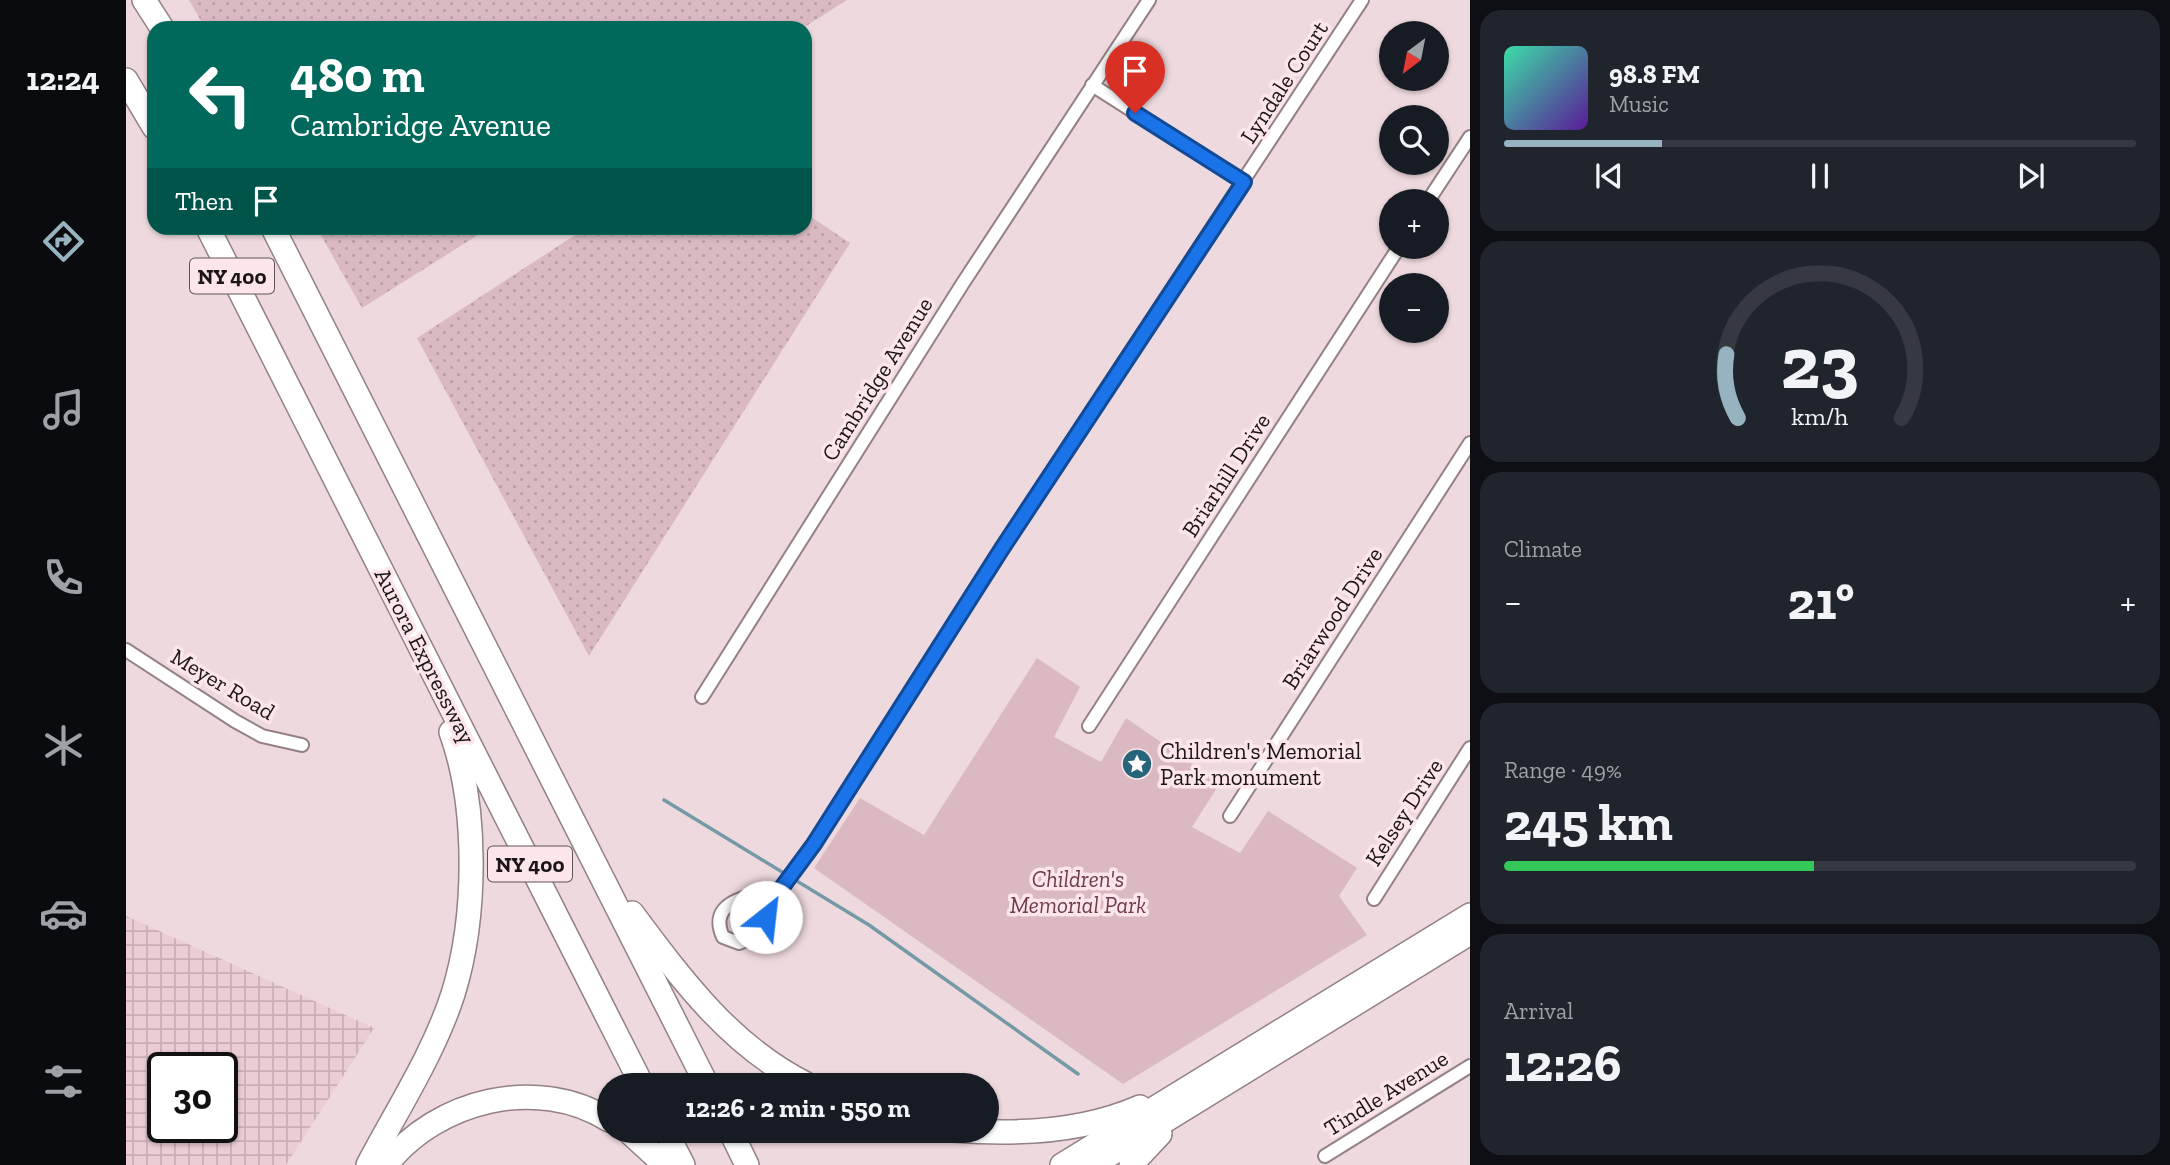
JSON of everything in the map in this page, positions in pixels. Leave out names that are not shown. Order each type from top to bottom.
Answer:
[{"type":"highway","points":[[144,0],[158,21]]},
{"type":"highway","points":[[126,80],[147,115]]},
{"type":"highway","name":"Aurora Expressway","points":[[212,235],[636,1073]]},
{"type":"highway","name":"NY 400","points":[[277,235],[701,1073]]},
{"type":"highway","points":[[368,1165],[442,1023],[453,994],[467,933],[470,846],[466,796],[458,753],[418,643]]},
{"type":"highway","points":[[593,860],[690,991],[726,1028],[791,1073]]},
{"type":"highway","points":[[1093,1165],[1470,915]]},
{"type":"highway","points":[[1062,1165],[1213,1083],[1470,933]]},
{"type":"highway","points":[[999,1132],[1087,1124],[1213,1083]]},
{"type":"highway","points":[[1131,1165],[1213,1083]]},
{"type":"highway","points":[[386,1165],[427,1127],[469,1106],[499,1099],[548,1099],[574,1105],[597,1115]]},
{"type":"highway","points":[[641,1143],[665,1165]]},
{"type":"highway","points":[[672,1143],[683,1165]]},
{"type":"highway","points":[[736,1143],[747,1165]]},
{"type":"street","name":"Cambridge Avenue","points":[[702,698],[1092,85],[1149,0]]},
{"type":"street","name":"Lyndale Court","points":[[780,890],[734,900],[723,909],[719,918],[723,937],[739,943],[753,936],[779,898],[780,890],[814,844],[1023,516],[1362,0]]},
{"type":"street","points":[[1092,85],[1244,182]]},
{"type":"street","points":[[1437,189],[1470,137]]},
{"type":"street","name":"Briarhill Drive","points":[[1089,726],[1391,259]]},
{"type":"street","name":"Briarwood Drive","points":[[1230,816],[1470,443]]},
{"type":"street","name":"Meyer Road","points":[[126,650],[262,736],[302,745]]},
{"type":"street","name":"Kelsey Drive","points":[[1374,899],[1470,748]]},
{"type":"street","name":"Tindle Avenue","points":[[1325,1156],[1470,1066]]},
{"type":"shaded area","points":[[126,916],[374,1028],[286,1165],[126,1165]]},
{"type":"green space","points":[[189,0],[847,0],[812,22],[201,21]]},
{"type":"green space","points":[[812,218],[850,243],[589,656],[417,338],[575,235],[812,235]]},
{"type":"green space","points":[[321,235],[478,235],[362,308]]},
{"type":"green space","name":"Children's Memorial Park","points":[[1037,658],[1080,687],[1054,737],[1101,762],[1126,718],[1220,783],[1192,827],[1240,853],[1268,811],[1357,868],[1339,896],[1367,935],[1123,1084],[814,868],[860,798],[924,835]]},
{"type":"waterway","points":[[664,800],[869,925],[1078,1074]]},
{"type":"place","name":"Children's Memorial Park monument","points":[[1137,764]]},
{"type":"route","points":[[766,917],[779,898],[780,890],[814,844],[1030,505],[1244,182],[1135,113]]}]
